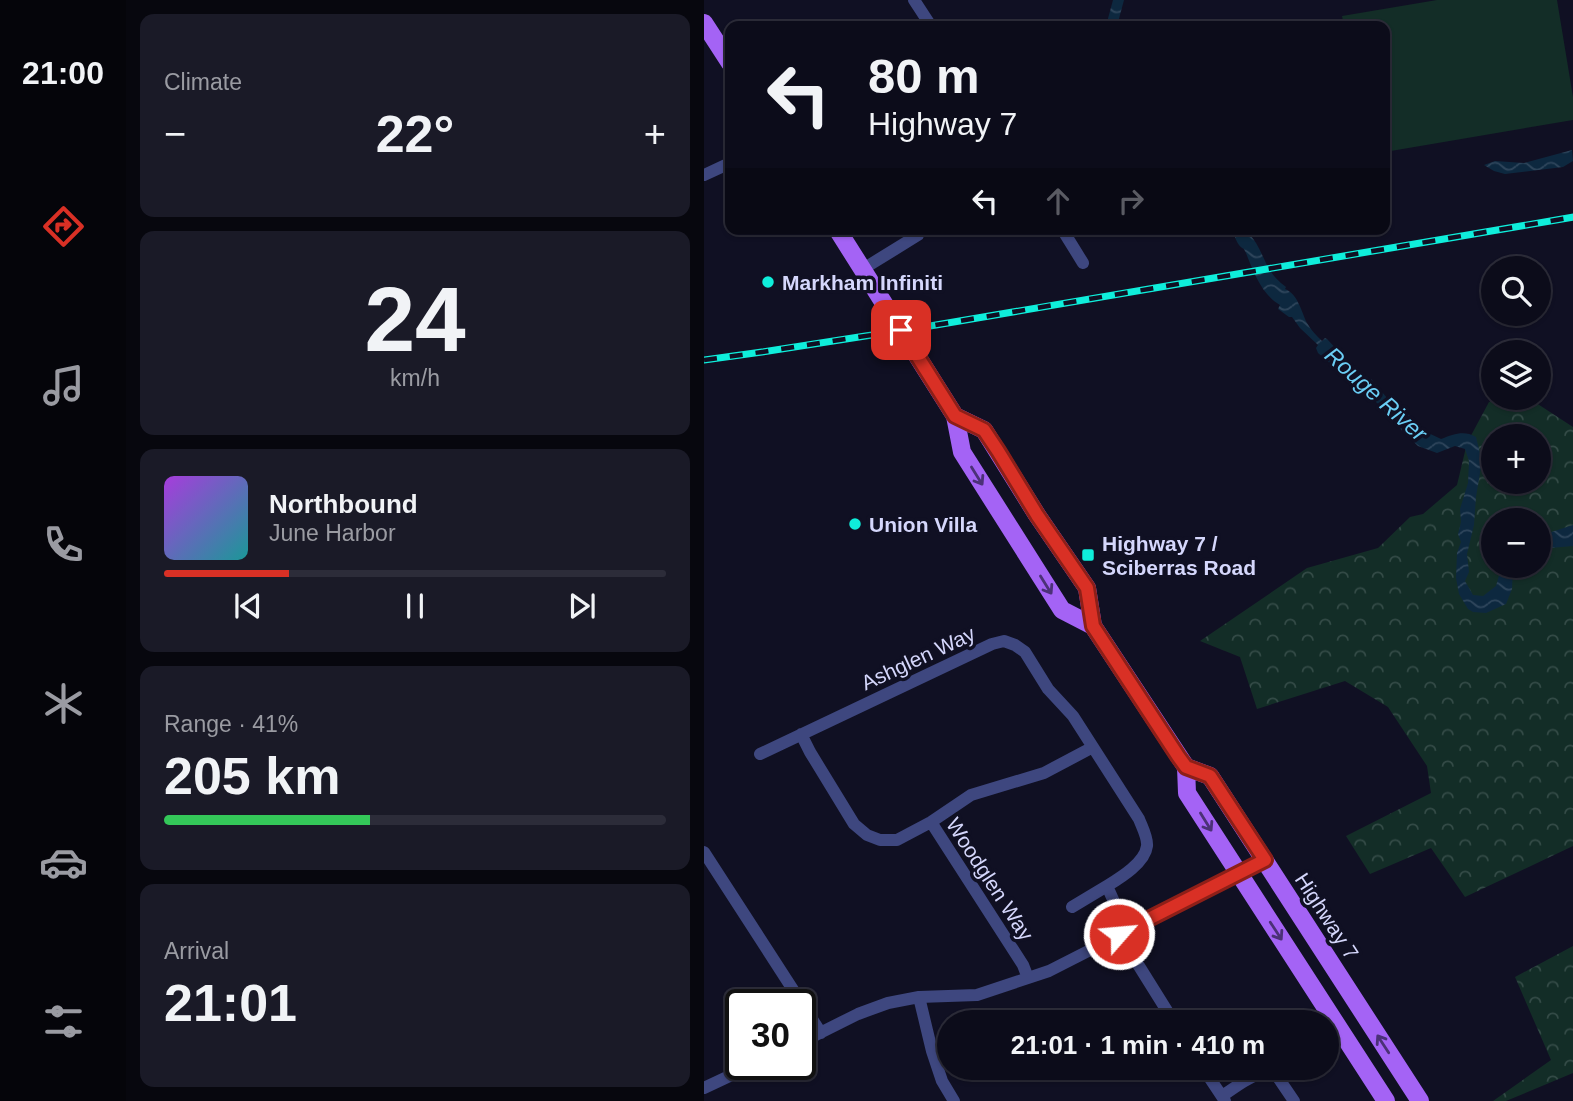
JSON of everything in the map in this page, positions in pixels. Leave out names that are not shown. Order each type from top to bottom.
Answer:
[{"type":"main road","points":[[704,23],[725,55]]},
{"type":"main road","name":"Highway 7","points":[[841,235],[955,416],[962,452],[1062,610],[1093,626]]},
{"type":"main road","name":"Highway 7","points":[[955,416],[984,430],[1087,588],[1093,626],[1186,767],[1187,793],[1386,1101]]},
{"type":"main road","name":"Highway 7","points":[[1186,767],[1210,776],[1420,1101]]},
{"type":"street","points":[[914,0],[928,21]]},
{"type":"street","points":[[704,175],[725,165]]},
{"type":"street","points":[[1066,235],[1083,263]]},
{"type":"street","points":[[863,269],[918,236]]},
{"type":"street","name":"Ashglen Way","points":[[760,754],[992,644],[1004,641],[1015,645],[1025,652],[1048,689],[1073,716],[1139,819],[1148,845],[1143,859],[1119,879],[1072,906]]},
{"type":"street","name":"Woodglen Way","points":[[801,734],[854,824],[867,835],[880,840],[897,840],[931,822],[1023,965],[1028,978]]},
{"type":"street","points":[[931,822],[971,796],[1045,773],[1093,747]]},
{"type":"street","points":[[704,852],[821,1033]]},
{"type":"street","points":[[816,1035],[858,1014],[888,1003],[919,997],[977,995],[1049,971],[1265,860]]},
{"type":"street","points":[[1107,886],[1119,913],[1119,934],[1166,1010]]},
{"type":"street","points":[[919,997],[942,1081],[954,1101]]},
{"type":"street","points":[[1211,1080],[1223,1099],[1255,1075],[1275,1073],[1294,1101]]},
{"type":"street","points":[[704,1088],[725,1078]]},
{"type":"green space","points":[[1437,0],[1557,0],[1573,97],[1573,120],[1390,151],[1390,21],[1343,21],[1342,16]]},
{"type":"green space","points":[[1485,410],[1547,410],[1573,427],[1573,846],[1465,897],[1431,848],[1370,874],[1346,836],[1431,793],[1427,766],[1388,707],[1345,681],[1257,709],[1240,657],[1200,641],[1307,568],[1378,548],[1410,517],[1423,514],[1457,485],[1467,443]]},
{"type":"green space","points":[[1573,946],[1573,1073],[1506,1101],[1493,1101],[1551,1060],[1515,977]]},
{"type":"water","points":[[1113,0],[1124,0],[1118,21],[1107,21]]},
{"type":"water","points":[[1572,150],[1573,161],[1563,167],[1505,174],[1484,165],[1495,161],[1524,163]]},
{"type":"water","name":"Rouge River","points":[[1235,235],[1250,235],[1271,272],[1296,299],[1312,330],[1322,341],[1327,339],[1355,369],[1372,380],[1392,404],[1405,411],[1424,431],[1441,439],[1463,433],[1476,437],[1481,467],[1474,525],[1467,554],[1469,572],[1465,581],[1473,595],[1483,596],[1496,586],[1498,578],[1513,578],[1512,589],[1506,604],[1486,613],[1473,612],[1468,609],[1459,594],[1456,578],[1457,553],[1461,542],[1458,534],[1460,509],[1468,483],[1469,461],[1465,449],[1455,446],[1437,453],[1418,446],[1386,415],[1383,408],[1318,353],[1318,345],[1292,317],[1278,309],[1280,305],[1263,289]]},
{"type":"water","points":[[1573,525],[1573,546],[1551,548],[1551,532]]},
{"type":"railway","points":[[704,360],[930,326],[1574,217]]},
{"type":"place","name":"Markham Infiniti","points":[[768,282]]},
{"type":"place","name":"Union Villa","points":[[855,524]]},
{"type":"place","name":"Highway 7 / Sciberras Road","points":[[1088,555]]},
{"type":"route","points":[[901,330],[955,416],[984,430],[998,451],[1037,515],[1087,588],[1093,626],[1178,756],[1186,767],[1210,776],[1265,860],[1119,934]]}]
